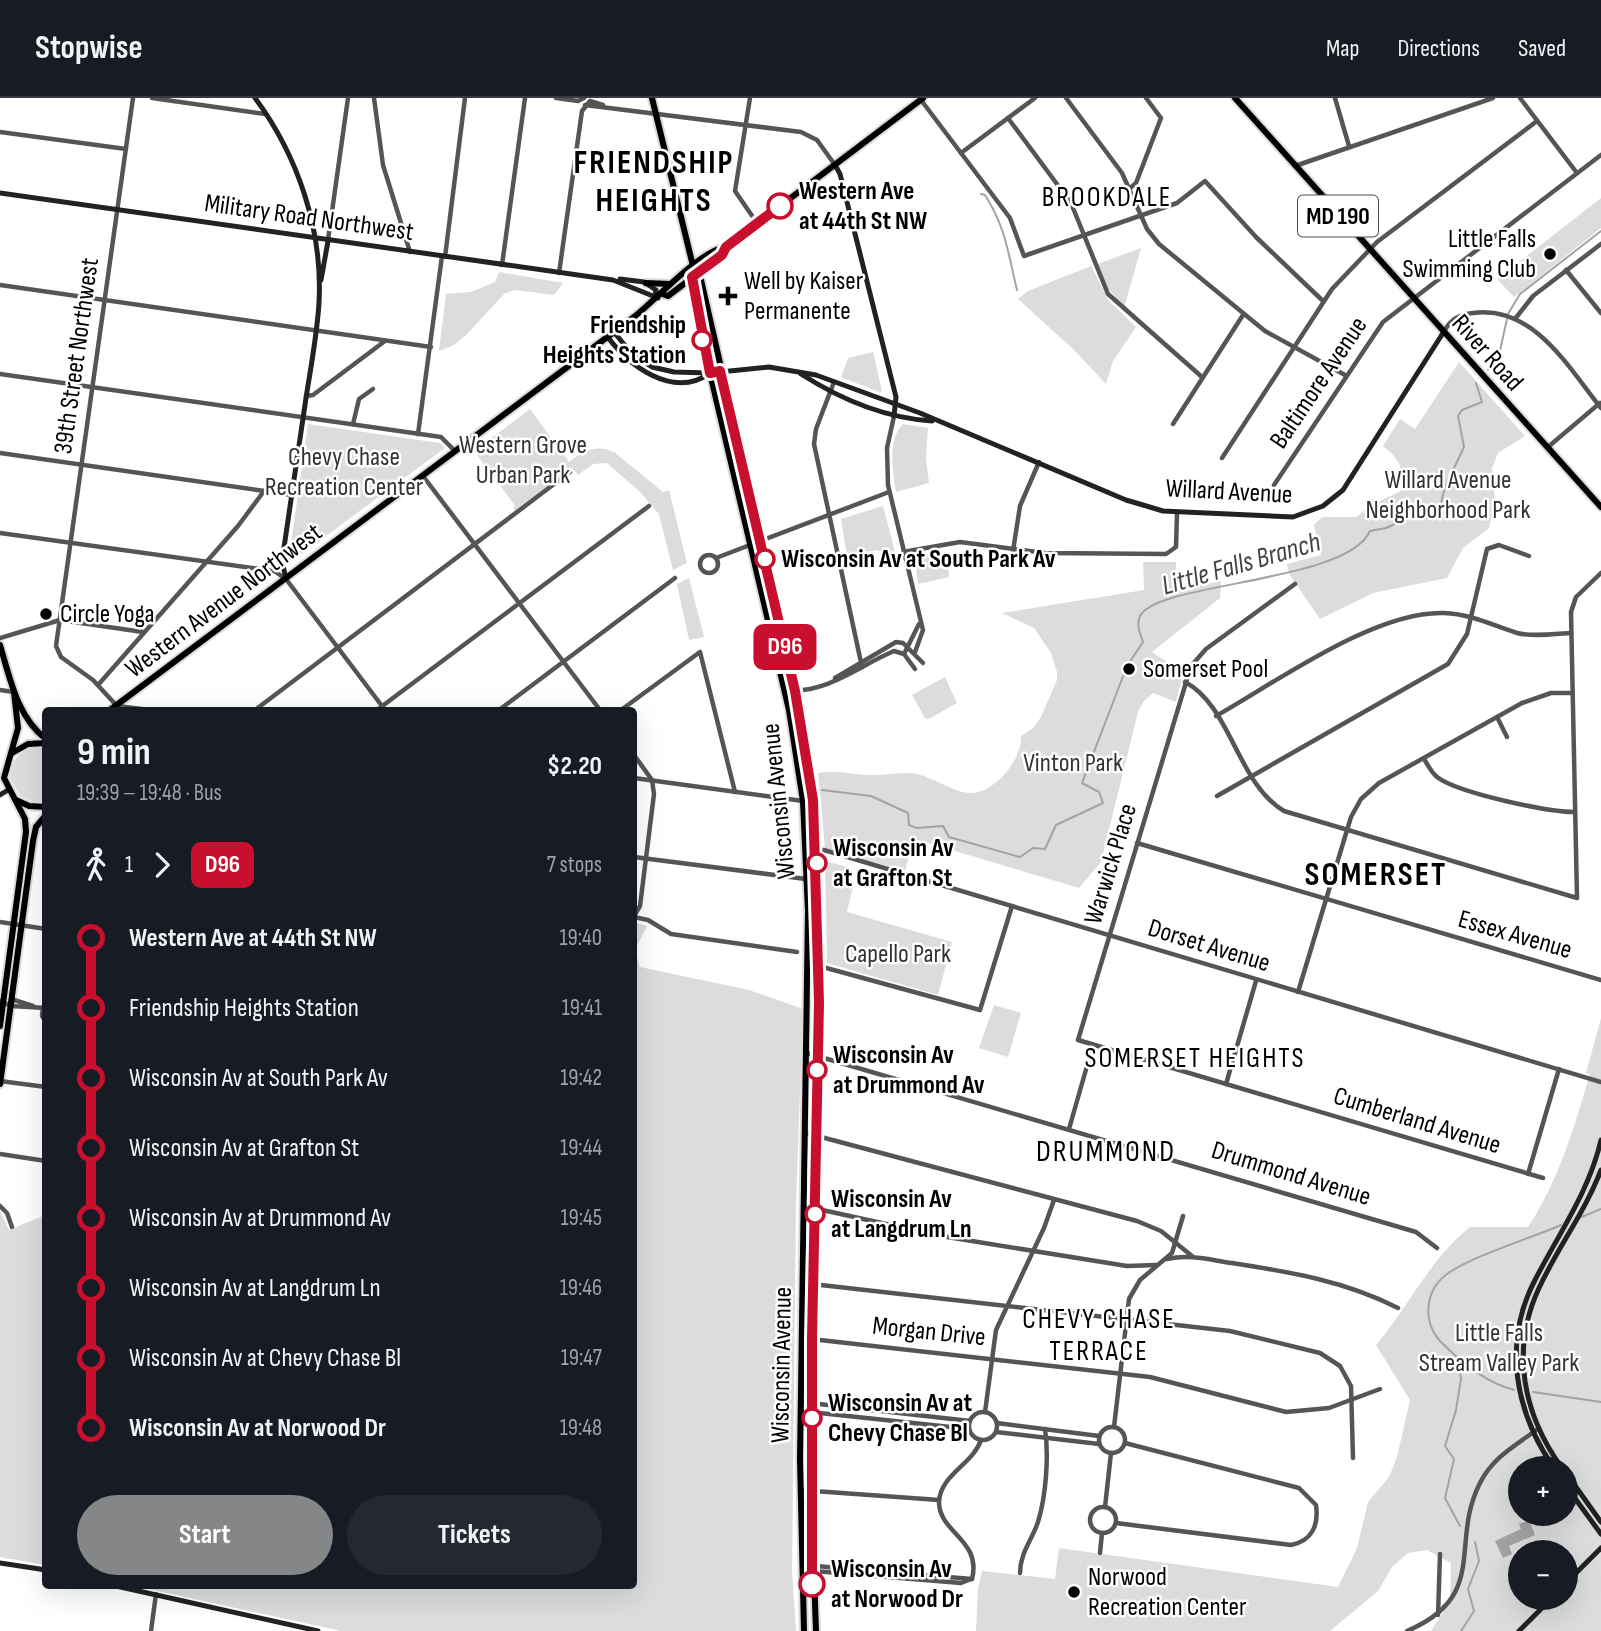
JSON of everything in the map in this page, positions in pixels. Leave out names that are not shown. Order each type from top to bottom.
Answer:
[{"type":"main road","points":[[255,98],[267,114],[295,167],[317,250],[320,283],[316,331],[282,563],[286,579]]},
{"type":"main road","points":[[652,98],[693,266],[699,272]]},
{"type":"main road","name":"River Road","points":[[1235,98],[1601,507]]},
{"type":"main road","name":"Western Avenue Northwest","points":[[658,296],[668,296],[722,255],[726,247],[922,99]]},
{"type":"main road","points":[[835,165],[840,174],[896,406],[894,416]]},
{"type":"main road","name":"Military Road Northwest","points":[[0,193],[410,253],[646,283]]},
{"type":"main road","points":[[317,250],[328,241]]},
{"type":"main road","points":[[320,283],[328,241]]},
{"type":"main road","name":"Western Avenue Northwest","points":[[114,707],[610,333],[693,266],[718,248],[726,247]]},
{"type":"main road","name":"Wisconsin Avenue","points":[[693,266],[692,277],[710,373],[784,689],[803,801],[808,963],[800,1490],[804,1631]]},
{"type":"main road","name":"Wisconsin Avenue","points":[[699,272],[795,691],[811,774],[819,964],[811,1491],[811,1569],[816,1631]]},
{"type":"main road","name":"Military Road Northwest","points":[[613,280],[658,296]]},
{"type":"main road","points":[[646,283],[670,284]]},
{"type":"main road","points":[[646,283],[656,290],[658,296]]},
{"type":"main road","points":[[610,333],[644,364],[669,372],[710,373]]},
{"type":"main road","points":[[610,333],[621,354],[638,368],[660,378],[682,381],[702,379],[710,373]]},
{"type":"main road","name":"Willard Avenue","points":[[710,373],[763,366],[798,372],[834,382],[935,421],[1126,500],[1177,513],[1283,518],[1308,513],[1328,503],[1352,478],[1443,333]]},
{"type":"main road","points":[[682,381],[691,372]]},
{"type":"main road","name":"Willard Avenue","points":[[798,372],[830,391],[894,416],[935,421]]},
{"type":"main road","points":[[0,645],[14,692],[19,725],[11,754],[2,769],[8,790],[26,829],[12,1002],[0,1082]]},
{"type":"main road","points":[[14,692],[28,722],[42,737]]},
{"type":"main road","points":[[11,754],[26,745],[42,742]]},
{"type":"main road","points":[[0,795],[8,790]]},
{"type":"main road","points":[[14,800],[29,806],[42,807]]},
{"type":"main road","points":[[0,1026],[2,1001],[34,837],[42,822]]},
{"type":"main road","points":[[1548,1456],[1535,1431],[1517,1378],[1518,1333],[1530,1290],[1572,1217],[1590,1177],[1601,1140]]},
{"type":"main road","points":[[1554,1456],[1535,1431],[1525,1390],[1524,1336],[1534,1300],[1582,1212],[1601,1170]]},
{"type":"main road","points":[[1578,1490],[1601,1522]]},
{"type":"main road","points":[[1578,1502],[1601,1534]]},
{"type":"main road","points":[[1578,1571],[1601,1548]]},
{"type":"main road","points":[[0,1563],[42,1569]]},
{"type":"main road","points":[[131,1589],[318,1631]]},
{"type":"main road","points":[[1519,1631],[1540,1610]]},
{"type":"street","name":"39th Street Northwest","points":[[98,685],[58,654],[60,620],[133,98]]},
{"type":"street","points":[[152,98],[267,114]]},
{"type":"street","points":[[328,241],[348,98]]},
{"type":"street","points":[[374,98],[383,165],[410,253]]},
{"type":"street","points":[[418,434],[465,98]]},
{"type":"street","points":[[502,265],[525,98]]},
{"type":"street","points":[[556,98],[809,134],[819,142],[835,165]]},
{"type":"street","points":[[750,98],[735,191],[757,223]]},
{"type":"street","points":[[961,153],[1035,98]]},
{"type":"street","points":[[1066,98],[1111,157],[1141,216],[1159,244],[1243,315],[1293,347],[1345,375]]},
{"type":"street","points":[[1129,189],[1136,183],[1161,118],[1146,98]]},
{"type":"street","points":[[1335,98],[1349,146]]},
{"type":"street","points":[[1294,166],[1493,98]]},
{"type":"street","points":[[1520,98],[1577,173]]},
{"type":"street","points":[[922,99],[1010,218],[1024,256],[1177,203],[1205,181],[1256,237],[1323,301]]},
{"type":"street","points":[[559,273],[584,101]]},
{"type":"street","points":[[1008,118],[1066,195],[1101,282],[1113,301],[1202,377]]},
{"type":"street","points":[[1222,458],[1323,301],[1370,251],[1537,121]]},
{"type":"street","points":[[0,132],[126,149]]},
{"type":"street","name":"Baltimore Avenue","points":[[1274,485],[1383,321],[1601,155]]},
{"type":"street","points":[[1510,317],[1601,244]]},
{"type":"street","points":[[1566,270],[1601,313]]},
{"type":"street","points":[[0,285],[430,347]]},
{"type":"street","points":[[1443,333],[1452,320],[1476,312],[1510,317],[1545,338],[1600,405],[1547,448]]},
{"type":"street","points":[[1173,424],[1243,315]]},
{"type":"street","points":[[306,396],[313,395],[386,340]]},
{"type":"street","points":[[0,374],[443,438],[454,450]]},
{"type":"street","points":[[834,382],[816,429],[814,444],[861,664]]},
{"type":"street","points":[[353,424],[359,398],[373,389]]},
{"type":"street","points":[[894,416],[887,454],[890,492],[922,635],[915,652]]},
{"type":"street","points":[[0,453],[292,495]]},
{"type":"street","points":[[1013,551],[1020,506],[1039,462]]},
{"type":"street","points":[[259,707],[570,472]]},
{"type":"street","points":[[422,475],[598,707]]},
{"type":"street","points":[[112,707],[98,685],[208,561],[264,491]]},
{"type":"street","points":[[716,558],[718,566],[714,571],[703,571],[700,566],[702,558],[710,555],[716,558],[890,492]]},
{"type":"street","points":[[385,707],[649,506]]},
{"type":"street","points":[[903,552],[960,542],[1013,551],[1166,554],[1176,547],[1177,513]]},
{"type":"street","points":[[0,533],[274,571],[286,579],[383,707]]},
{"type":"street","points":[[1217,796],[1443,668],[1462,646],[1472,617],[1487,549],[1499,545],[1529,556]]},
{"type":"street","points":[[1185,682],[1198,691],[1216,716],[1251,777],[1269,802],[1284,811],[1577,898],[1570,633],[1574,602],[1601,573]]},
{"type":"street","points":[[503,707],[676,578]]},
{"type":"street","name":"Warwick Place","points":[[1078,1040],[1185,682],[1194,661],[1206,649],[1295,583]]},
{"type":"street","points":[[1216,716],[1380,624],[1427,613],[1472,617],[1520,633],[1570,633]]},
{"type":"street","points":[[0,638],[60,620],[143,633]]},
{"type":"street","points":[[904,654],[920,623]]},
{"type":"street","points":[[784,689],[795,691],[834,678],[896,642],[915,652],[923,663]]},
{"type":"street","points":[[861,664],[894,651],[904,654],[915,668]]},
{"type":"street","points":[[625,707],[700,652],[735,792]]},
{"type":"street","points":[[0,690],[14,692]]},
{"type":"street","points":[[1298,992],[1346,831],[1354,808],[1367,792],[1536,697],[1572,693]]},
{"type":"street","points":[[1497,717],[1507,737]]},
{"type":"street","points":[[637,759],[652,780],[654,801],[640,906],[637,912]]},
{"type":"street","points":[[1424,759],[1435,776],[1449,784],[1538,810],[1575,812]]},
{"type":"street","points":[[637,778],[803,801]]},
{"type":"street","name":"Essex Avenue","points":[[1137,843],[1601,980]]},
{"type":"street","name":"Dorset Avenue","points":[[806,849],[816,849],[1012,906],[1601,1082]]},
{"type":"street","points":[[637,858],[807,879]]},
{"type":"street","points":[[640,906],[648,920]]},
{"type":"street","points":[[808,963],[980,1010],[1012,906]]},
{"type":"street","points":[[637,918],[648,920],[669,933],[797,952]]},
{"type":"street","points":[[0,922],[42,928]]},
{"type":"street","points":[[1226,1084],[1256,981]]},
{"type":"street","points":[[2,1001],[42,1007]]},
{"type":"street","name":"Cumberland Avenue","points":[[1078,1040],[1543,1178]]},
{"type":"street","points":[[1069,1129],[1093,1045]]},
{"type":"street","name":"Drummond Avenue","points":[[807,1053],[1416,1232],[1437,1248]]},
{"type":"street","points":[[1528,1174],[1559,1069]]},
{"type":"street","points":[[0,1082],[42,1087]]},
{"type":"street","points":[[806,1133],[1144,1224],[1161,1231],[1192,1256]]},
{"type":"street","points":[[0,1154],[42,1160]]},
{"type":"street","points":[[985,1412],[990,1358],[1006,1305],[1034,1251],[1054,1200]]},
{"type":"street","points":[[0,1206],[7,1213],[12,1227]]},
{"type":"street","points":[[804,1206],[815,1206],[941,1236],[1133,1267],[1156,1265]]},
{"type":"street","points":[[1167,1259],[1183,1216]]},
{"type":"street","points":[[1114,1427],[1129,1299],[1139,1280],[1167,1259],[1192,1256],[1284,1269],[1368,1293],[1398,1308]]},
{"type":"street","points":[[1133,1267],[1139,1280]]},
{"type":"street","points":[[803,1283],[1251,1334],[1320,1353],[1334,1360],[1344,1371],[1352,1387],[1353,1458]]},
{"type":"street","name":"Morgan Drive","points":[[802,1338],[1119,1373],[1169,1381],[1274,1411],[1316,1410],[1380,1390]]},
{"type":"street","points":[[801,1402],[970,1421]]},
{"type":"street","points":[[801,1411],[969,1429]]},
{"type":"street","points":[[893,1420],[894,1412]]},
{"type":"street","points":[[985,1412],[993,1416],[997,1423],[996,1432],[990,1438],[981,1440],[972,1435],[969,1429],[970,1421],[975,1415],[985,1412]]},
{"type":"street","points":[[997,1423],[1100,1436]]},
{"type":"street","points":[[1099,1444],[1104,1429],[1114,1427],[1123,1432],[1125,1443],[1119,1451],[1111,1453]]},
{"type":"street","points":[[1020,1573],[1023,1551],[1039,1517],[1045,1429]]},
{"type":"street","points":[[1407,1631],[1438,1615],[1458,1588],[1473,1504],[1481,1481],[1500,1456],[1535,1431]]},
{"type":"street","points":[[996,1432],[1099,1444],[1111,1453]]},
{"type":"street","points":[[972,1579],[974,1567],[969,1549],[945,1520],[939,1500],[945,1483],[973,1457],[981,1440]]},
{"type":"street","points":[[1116,1523],[1291,1545],[1306,1539],[1318,1523],[1316,1505],[1299,1488],[1125,1443]]},
{"type":"street","points":[[1105,1507],[1111,1453]]},
{"type":"street","points":[[800,1490],[939,1500]]},
{"type":"street","points":[[1099,1532],[1111,1530],[1116,1523],[1114,1513],[1105,1507]]},
{"type":"street","points":[[1100,1553],[1099,1532],[1091,1525],[1090,1517],[1095,1510],[1105,1507]]},
{"type":"street","points":[[1438,1615],[1440,1554]]},
{"type":"street","points":[[811,1569],[816,1566],[972,1579]]},
{"type":"street","points":[[801,1568],[817,1573],[867,1577],[961,1583],[972,1579]]},
{"type":"street","points":[[867,1570],[867,1577]]},
{"type":"street","points":[[916,1573],[916,1580]]},
{"type":"street","points":[[151,1631],[156,1594]]},
{"type":"green space","name":"Little Falls Swimming Club","points":[[1601,198],[1601,228],[1514,297],[1497,279]]},
{"type":"green space","points":[[1141,248],[1124,308],[1107,287],[1098,264]]},
{"type":"green space","points":[[1091,266],[1109,301],[1136,327],[1113,361],[1106,384],[1073,349],[1018,299],[1028,291]]},
{"type":"green space","points":[[499,272],[563,283],[554,295],[516,290],[505,293],[467,334],[454,345],[439,351],[446,294],[471,292],[495,282]]},
{"type":"green space","points":[[873,352],[882,391],[841,377],[848,358]]},
{"type":"green space","name":"Willard Avenue Neighborhood Park","points":[[1459,362],[1525,436],[1498,453],[1492,468],[1495,499],[1489,528],[1463,548],[1447,578],[1373,593],[1320,619],[1289,574],[1287,564],[1321,555],[1314,525],[1322,517],[1356,517],[1373,504],[1401,491],[1400,466],[1383,446],[1400,419],[1415,429]]},
{"type":"green space","name":"Western Grove Urban Park","points":[[530,409],[569,462],[590,450],[607,450],[614,452],[663,492],[669,490],[687,563],[673,570],[659,514],[640,492],[607,463],[593,464],[578,475],[572,468],[514,511],[514,504],[474,451]]},
{"type":"green space","name":"Chevy Chase Recreation Center","points":[[308,424],[440,443],[445,448],[292,561],[289,558]]},
{"type":"green space","points":[[903,424],[928,428],[926,458],[929,483],[896,492],[893,447],[898,430]]},
{"type":"green space","points":[[883,506],[895,552],[880,555],[879,550],[861,553],[862,558],[847,557],[841,519]]},
{"type":"green space","points":[[947,552],[949,577],[918,584],[915,559]]},
{"type":"green space","name":"Vinton Park","points":[[1143,562],[1176,562],[1175,585],[1188,587],[1221,581],[1220,598],[1152,652],[1183,673],[1176,702],[1153,693],[1144,701],[1138,712],[1101,862],[1079,888],[928,843],[913,842],[905,871],[825,848],[818,773],[914,774],[971,793],[998,781],[1012,764],[1021,736],[1033,728],[1041,717],[1057,680],[1051,653],[1034,628],[1002,613],[1144,590]]},
{"type":"green space","points":[[689,578],[704,637],[689,640],[677,584]]},
{"type":"green space","points":[[945,677],[957,703],[929,719],[925,718],[912,695]]},
{"type":"green space","points":[[34,747],[42,748],[42,801],[34,802],[20,796],[10,778],[16,758]]},
{"type":"green space","name":"Capello Park","points":[[825,861],[851,868],[847,884],[853,886],[847,912],[952,942],[938,995],[827,963]]},
{"type":"green space","points":[[637,923],[647,926],[637,946]]},
{"type":"green space","points":[[637,957],[640,967],[749,990],[803,1009],[796,1202],[792,1571],[796,1631],[341,1631],[149,1589],[637,1589]]},
{"type":"green space","points":[[994,1005],[1021,1013],[1008,1057],[979,1048]]},
{"type":"green space","name":"Little Falls Stream Valley Park","points":[[1601,1018],[1601,1631],[1431,1631],[1450,1601],[1451,1563],[1427,1550],[1408,1553],[1392,1567],[1378,1591],[1330,1631],[976,1631],[978,1588],[982,1571],[1055,1579],[1059,1548],[1338,1587],[1357,1548],[1368,1502],[1389,1477],[1397,1457],[1410,1400],[1376,1345],[1442,1254],[1470,1227],[1528,1227],[1549,1191],[1565,1153],[1590,1074],[1586,1073]]},
{"type":"green space","points":[[0,1211],[9,1230],[42,1216],[42,1564],[0,1557]]},
{"type":"shaded area","points":[[1520,1526],[1531,1526],[1535,1535],[1523,1540],[1508,1540],[1508,1556],[1503,1558],[1495,1541],[1521,1529]]},
{"type":"waterway","points":[[981,194],[985,195],[1002,230],[1017,290]]},
{"type":"waterway","name":"Little Falls Branch","points":[[1508,314],[1520,294],[1601,231]]},
{"type":"waterway","name":"Little Falls Branch","points":[[1488,370],[1499,355],[1507,319]]},
{"type":"waterway","name":"Little Falls Branch","points":[[822,790],[871,796],[908,813],[909,825],[917,828],[943,826],[949,837],[1020,857],[1033,848],[1045,849],[1056,825],[1103,803],[1099,792],[1082,783],[1127,666],[1143,642],[1138,626],[1140,616],[1154,605],[1180,596],[1292,572],[1327,561],[1354,548],[1370,531],[1386,528],[1410,517],[1422,519],[1435,516],[1464,447],[1458,416],[1462,410],[1482,402],[1476,383]]},
{"type":"waterway","points":[[1579,1218],[1601,1209]]},
{"type":"waterway","points":[[1514,1390],[1494,1383],[1476,1372],[1443,1344],[1436,1336],[1429,1318],[1430,1298],[1439,1281],[1458,1267],[1561,1225]]},
{"type":"waterway","points":[[1458,1359],[1461,1379],[1456,1410],[1445,1446],[1454,1459],[1445,1498],[1460,1526]]},
{"type":"waterway","points":[[1533,1392],[1601,1402]]},
{"type":"waterway","points":[[1461,1631],[1474,1611],[1468,1589],[1479,1561],[1475,1542]]},
{"type":"bus line","name":"D96","points":[[780,206],[692,277],[710,373],[720,371],[795,691],[811,774],[818,879],[819,1003],[812,1339],[812,1584]]},
{"type":"place","name":"Western Ave at 44th St NW","points":[[780,206]]},
{"type":"place","name":"Little Falls Swimming Club","points":[[1550,254]]},
{"type":"place","name":"Well by Kaiser Permanente","points":[[728,296]]},
{"type":"place","name":"Friendship Heights Station","points":[[702,340]]},
{"type":"place","name":"Wisconsin Av at South Park Av","points":[[765,559]]},
{"type":"place","name":"Circle Yoga","points":[[46,614]]},
{"type":"place","name":"Somerset Pool","points":[[1129,669]]},
{"type":"place","name":"Wisconsin Av at Grafton St","points":[[817,863]]},
{"type":"place","name":"Wisconsin Av at Drummond Av","points":[[817,1070]]},
{"type":"place","name":"Wisconsin Av at Langdrum Ln","points":[[815,1214]]},
{"type":"place","name":"Wisconsin Av at Chevy Chase Bl","points":[[812,1418]]},
{"type":"place","name":"Wisconsin Av at Norwood Dr","points":[[812,1584]]},
{"type":"place","name":"Norwood Recreation Center","points":[[1074,1592]]},
{"type":"district","name":"FRIENDSHIP HEIGHTS","points":[[654,182]]},
{"type":"district","name":"BROOKDALE","points":[[1107,197]]},
{"type":"district","name":"SOMERSET","points":[[1376,875]]},
{"type":"district","name":"SOMERSET HEIGHTS","points":[[1195,1058]]},
{"type":"district","name":"DRUMMOND","points":[[1106,1152]]},
{"type":"district","name":"CHEVY CHASE TERRACE","points":[[1099,1335]]}]
